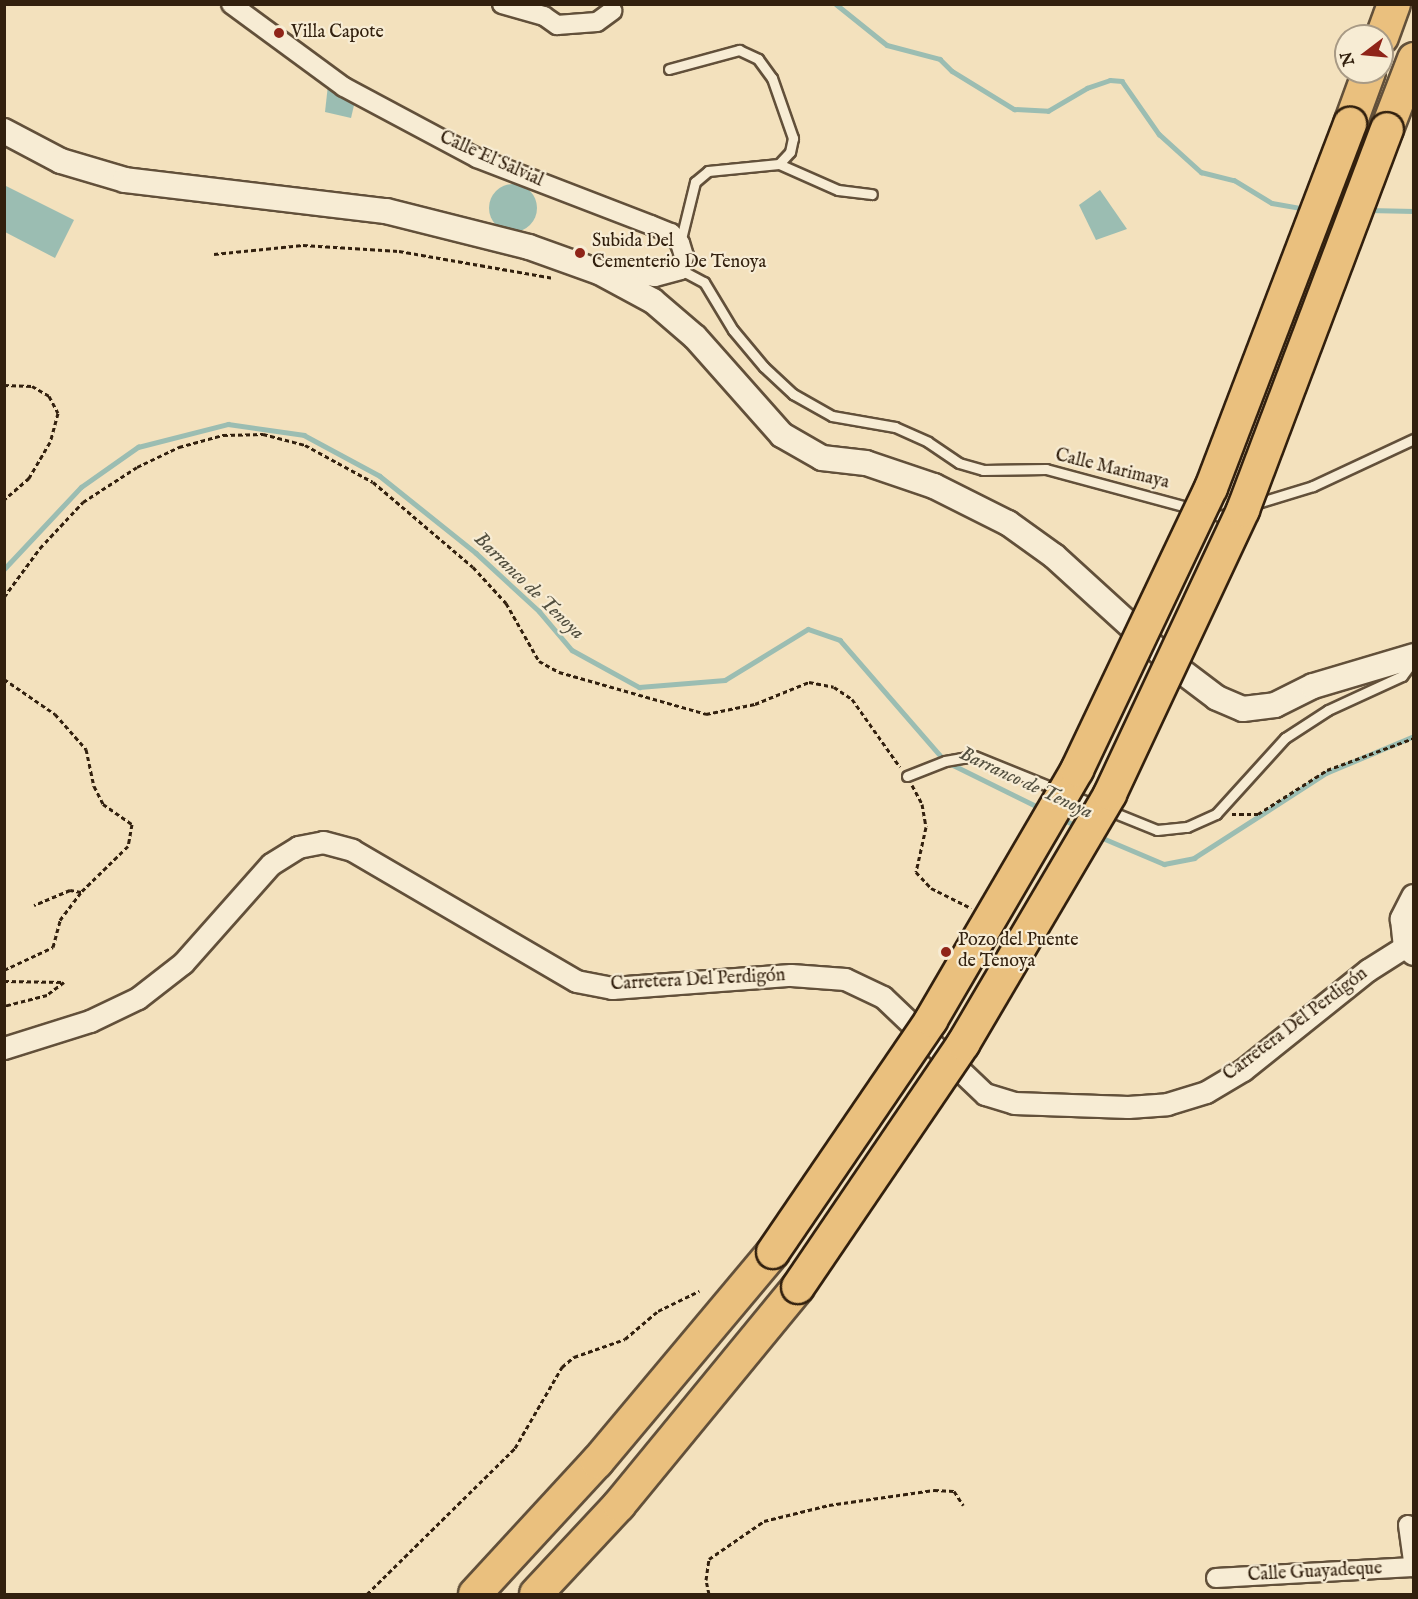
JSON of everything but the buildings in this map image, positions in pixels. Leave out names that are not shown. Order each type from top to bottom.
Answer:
[{"type":"highway","points":[[1387,24],[1394,4]]},
{"type":"highway","points":[[536,1594],[619,1505],[798,1287],[963,1044],[1110,794],[1243,510],[1413,59]]},
{"type":"highway","points":[[475,1594],[597,1462],[773,1252],[931,1020],[1077,770],[1211,488],[1365,84]]},
{"type":"main road","points":[[4,131],[61,161],[125,180],[386,211],[529,247],[616,281],[653,301],[695,338],[782,435],[822,458],[866,463],[934,486],[1008,523],[1054,556],[1176,667],[1217,698],[1243,709],[1275,705],[1313,686],[1413,658]]},
{"type":"main road","points":[[1410,949],[1403,919],[1413,897]]},
{"type":"street","name":"Calle El Salvial","points":[[231,4],[344,87],[477,158],[671,233],[680,243]]},
{"type":"street","points":[[502,4],[544,16],[557,25],[597,22],[612,11]]},
{"type":"street","points":[[616,281],[630,273],[655,277],[681,270],[684,256],[680,243]]},
{"type":"street","name":"Carretera Del Perdigón","points":[[4,1048],[90,1021],[138,998],[183,963],[271,864],[298,847],[323,842],[352,850],[576,981],[612,988],[791,975],[844,979],[883,997],[985,1094],[1014,1102],[1128,1107],[1167,1104],[1206,1092],[1243,1070],[1368,970],[1410,949]]},
{"type":"street","points":[[1408,1525],[1413,1568]]},
{"type":"street","name":"Calle Guayadeque","points":[[1216,1578],[1413,1568]]},
{"type":"lane","points":[[669,69],[739,50],[758,59],[772,78],[793,138],[790,152],[779,164]]},
{"type":"lane","points":[[680,243],[695,182],[708,171],[779,164],[837,190],[872,194]]},
{"type":"lane","name":"Calle Marimaya","points":[[681,270],[704,282],[733,330],[793,394],[832,416],[895,427],[928,442],[959,463],[983,470],[1046,469],[1220,516],[1313,486],[1413,439]]},
{"type":"lane","points":[[907,776],[945,761],[974,756],[1157,830],[1187,827],[1216,814],[1285,738],[1328,710],[1402,676],[1413,658]]},
{"type":"path","points":[[214,254],[303,245],[399,251],[564,280]]},
{"type":"path","points":[[4,385],[32,386],[49,396],[58,413],[50,442],[29,478],[4,500]]},
{"type":"path","points":[[4,597],[40,548],[83,502],[136,467],[179,447],[223,435],[262,434],[305,445],[374,482],[473,567],[506,603],[539,661],[559,672],[688,711],[706,714],[755,704],[809,682],[834,687],[852,699],[907,776],[922,804],[926,827],[916,872],[931,888],[982,914]]},
{"type":"path","points":[[4,679],[55,714],[86,749],[94,786],[103,804],[132,824],[128,846],[81,892],[60,920],[53,947],[4,970]]},
{"type":"path","points":[[1216,814],[1258,814],[1326,770],[1413,738]]},
{"type":"path","points":[[34,905],[70,890],[81,892]]},
{"type":"path","points":[[4,981],[64,982],[46,996],[4,1006]]},
{"type":"path","points":[[367,1594],[515,1448],[562,1367],[574,1357],[625,1339],[657,1311],[699,1291]]},
{"type":"path","points":[[709,1594],[706,1580],[710,1559],[764,1521],[829,1505],[934,1490],[954,1491],[963,1505]]},
{"type":"water","points":[[328,85],[355,101],[351,118],[325,112]]},
{"type":"water","points":[[513,184],[530,191],[537,208],[530,225],[513,232],[496,225],[489,208],[496,191]]},
{"type":"water","points":[[4,185],[74,220],[55,258],[5,232]]},
{"type":"water","points":[[1100,190],[1127,229],[1096,240],[1079,205]]},
{"type":"waterway","points":[[836,4],[887,45],[940,59],[952,71],[1014,109],[1048,111],[1087,88],[1110,80],[1122,81],[1159,134],[1201,172],[1234,180],[1272,203],[1306,209]]},
{"type":"waterway","points":[[1368,210],[1414,211]]},
{"type":"waterway","name":"Barranco de Tenoya","points":[[4,569],[81,487],[138,447],[228,424],[304,435],[380,476],[476,553],[539,611],[572,650],[639,687],[725,680],[808,629],[840,640],[945,761],[1042,809]]},
{"type":"waterway","name":"Barranco de Tenoya","points":[[1098,836],[1164,864],[1194,858],[1326,773],[1414,736]]},
{"type":"waterway","name":"Barranco de Tenoya","points":[[1060,818],[1077,826]]},
{"type":"place","name":"Villa Capote","points":[[279,33]]},
{"type":"place","name":"Subida Del Cementerio De Tenoya","points":[[580,253]]},
{"type":"place","name":"Pozo del Puente de Tenoya","points":[[946,952]]}]
